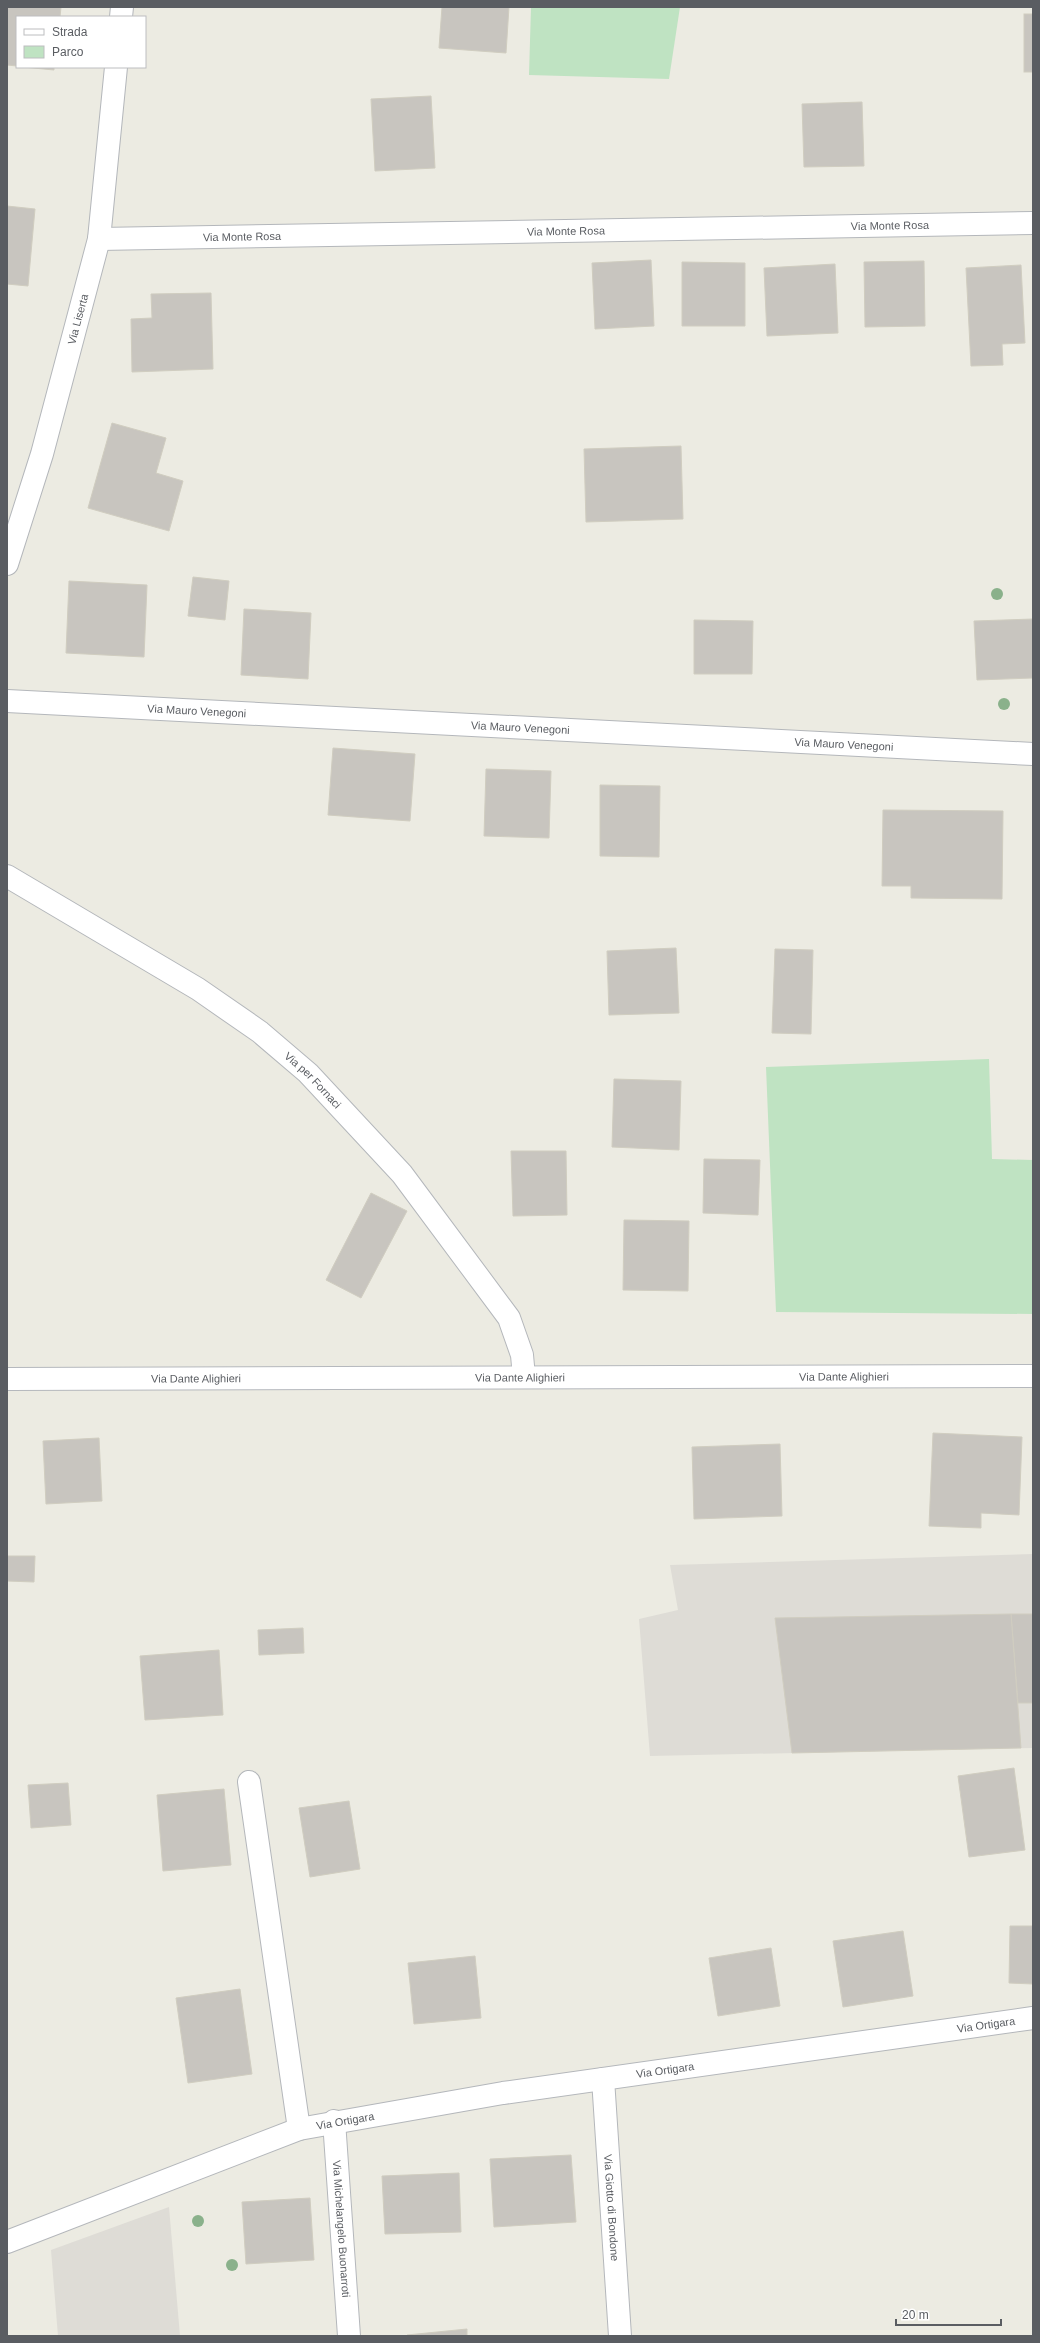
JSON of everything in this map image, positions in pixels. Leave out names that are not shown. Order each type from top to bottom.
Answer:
[{"type":"street","name":"Via Liserta","points":[[7,564],[42,454],[99,239],[116,68]]},
{"type":"street","name":"Via Monte Rosa","points":[[99,239],[1033,223]]},
{"type":"street","name":"Via Mauro Venegoni","points":[[7,701],[1033,754]]},
{"type":"street","name":"Via per Fornaci","points":[[7,876],[198,989],[260,1032],[308,1073],[402,1174],[509,1318],[522,1355],[524,1377]]},
{"type":"street","name":"Via Dante Alighieri","points":[[7,1379],[1033,1376]]},
{"type":"street","points":[[248,1782],[299,2129]]},
{"type":"street","name":"Via Ortigara","points":[[7,2242],[299,2129],[334,2121],[603,2079],[1033,2018]]},
{"type":"street","name":"Via Giotto di Bondone","points":[[603,2079],[620,2336]]},
{"type":"street","name":"Via Michelangelo Buonarroti","points":[[334,2121],[350,2336]]},
{"type":"shaded area","points":[[1033,1554],[1033,1748],[650,1756],[639,1619],[678,1610],[670,1565]]},
{"type":"shaded area","points":[[169,2207],[180,2336],[58,2336],[51,2250]]},
{"type":"green space","points":[[531,7],[680,7],[669,79],[529,75]]},
{"type":"green space","points":[[989,1059],[992,1159],[1033,1160],[1033,1314],[776,1312],[766,1067]]},
{"type":"building","points":[[7,7],[61,7],[60,16],[16,16],[16,66],[7,65]]},
{"type":"building","points":[[442,7],[509,7],[506,53],[439,48]]},
{"type":"building","points":[[1024,14],[1033,14],[1033,72],[1024,72]]},
{"type":"building","points":[[33,68],[54,68],[54,70]]},
{"type":"building","points":[[431,96],[435,168],[375,171],[371,99]]},
{"type":"building","points":[[862,102],[864,166],[804,167],[802,104]]},
{"type":"building","points":[[7,206],[35,209],[28,286],[7,284]]},
{"type":"building","points":[[651,260],[654,326],[595,329],[592,263]]},
{"type":"building","points":[[924,261],[925,326],[865,327],[864,262]]},
{"type":"building","points":[[682,262],[745,263],[745,326],[682,326]]},
{"type":"building","points":[[835,264],[838,333],[767,336],[764,268]]},
{"type":"building","points":[[1021,265],[1025,343],[1002,344],[1003,365],[971,366],[966,268]]},
{"type":"building","points":[[211,293],[213,369],[132,372],[131,319],[152,318],[151,294]]},
{"type":"building","points":[[112,423],[166,438],[156,473],[183,481],[169,531],[88,508]]},
{"type":"building","points":[[681,446],[683,519],[586,522],[584,449]]},
{"type":"building","points":[[193,577],[229,581],[225,620],[188,616]]},
{"type":"building","points":[[69,581],[147,585],[144,657],[66,653]]},
{"type":"building","points":[[244,609],[311,613],[308,679],[241,675]]},
{"type":"building","points":[[1033,619],[1033,678],[977,680],[974,621]]},
{"type":"building","points":[[694,620],[753,621],[752,674],[694,674]]},
{"type":"building","points":[[333,748],[415,754],[410,821],[328,815]]},
{"type":"building","points":[[486,769],[551,771],[549,838],[484,836]]},
{"type":"building","points":[[600,785],[660,786],[659,857],[600,856]]},
{"type":"building","points":[[883,810],[1003,811],[1002,899],[911,898],[911,886],[882,886]]},
{"type":"building","points":[[676,948],[679,1013],[609,1015],[607,951]]},
{"type":"building","points":[[775,949],[813,950],[811,1034],[772,1033]]},
{"type":"building","points":[[614,1079],[681,1081],[679,1150],[612,1147]]},
{"type":"building","points":[[511,1151],[566,1151],[567,1215],[513,1216]]},
{"type":"building","points":[[704,1159],[760,1160],[758,1215],[703,1213]]},
{"type":"building","points":[[371,1193],[407,1211],[361,1298],[326,1280]]},
{"type":"building","points":[[624,1220],[689,1221],[688,1291],[623,1290]]},
{"type":"building","points":[[933,1433],[1022,1437],[1019,1515],[981,1513],[981,1528],[929,1526]]},
{"type":"building","points":[[99,1438],[102,1501],[46,1504],[43,1441]]},
{"type":"building","points":[[780,1444],[782,1516],[694,1519],[692,1447]]},
{"type":"building","points":[[7,1556],[35,1556],[34,1582],[7,1581]]},
{"type":"building","points":[[1011,1614],[1033,1614],[1033,1703],[1018,1703]]},
{"type":"building","points":[[1011,1614],[1021,1748],[792,1753],[775,1618]]},
{"type":"building","points":[[303,1628],[304,1653],[259,1655],[258,1630]]},
{"type":"building","points":[[219,1650],[223,1715],[145,1720],[140,1656]]},
{"type":"building","points":[[1014,1768],[1025,1850],[969,1857],[958,1776]]},
{"type":"building","points":[[68,1783],[71,1825],[31,1828],[28,1785]]},
{"type":"building","points":[[224,1789],[231,1865],[163,1871],[157,1795]]},
{"type":"building","points":[[349,1801],[360,1869],[310,1877],[299,1808]]},
{"type":"building","points":[[1010,1926],[1033,1926],[1033,1984],[1009,1983]]},
{"type":"building","points":[[903,1931],[913,1996],[843,2007],[833,1941]]},
{"type":"building","points":[[771,1948],[780,2006],[718,2016],[709,1958]]},
{"type":"building","points":[[475,1956],[481,2018],[414,2024],[408,1963]]},
{"type":"building","points":[[240,1989],[252,2074],[188,2083],[176,1998]]},
{"type":"building","points":[[571,2155],[576,2222],[494,2227],[490,2159]]},
{"type":"building","points":[[459,2173],[461,2232],[385,2234],[382,2176]]},
{"type":"building","points":[[310,2198],[314,2260],[246,2264],[242,2202]]},
{"type":"building","points":[[467,2329],[467,2336],[407,2336],[407,2335]]}]
